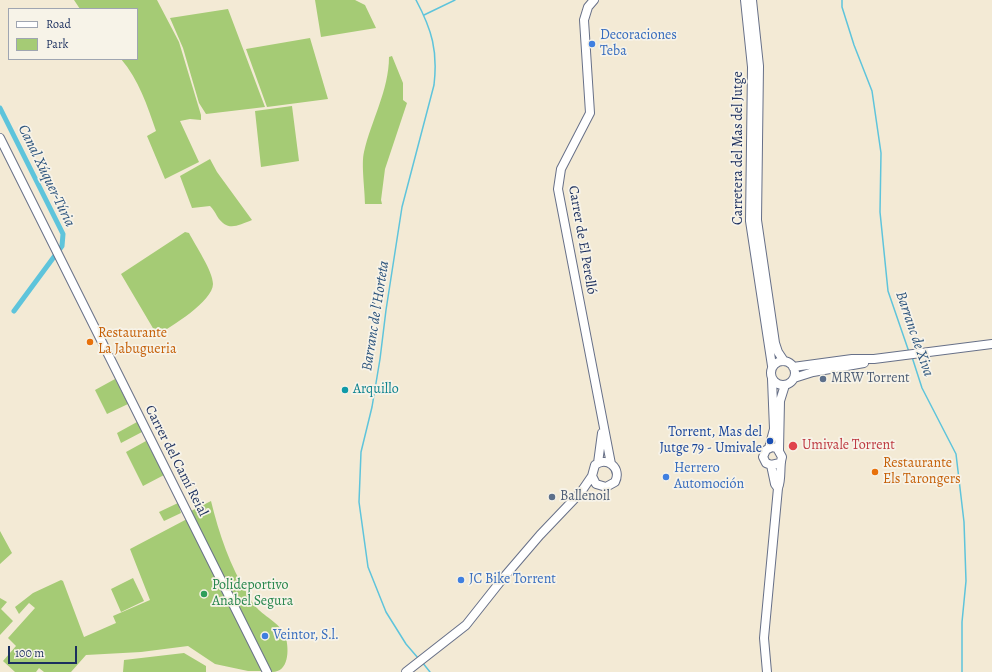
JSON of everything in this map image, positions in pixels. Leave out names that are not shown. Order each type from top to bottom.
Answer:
[{"type":"street","name":"Carrer de El Perelló","points":[[594,0],[588,7],[584,20],[590,114],[561,169],[558,178],[558,189],[602,422],[612,464]]},
{"type":"street","name":"Carretera del Mas del Jutge","points":[[745,0],[752,67],[749,207],[772,366]]},
{"type":"street","name":"Carretera del Mas del Jutge","points":[[752,0],[759,66],[757,220],[775,342],[778,352],[784,361]]},
{"type":"street","name":"Carrer del Camí Reial","points":[[0,138],[267,672]]},
{"type":"street","points":[[780,463],[771,465],[766,463],[763,457],[765,451],[769,448],[774,429],[771,373],[772,366],[778,362],[784,361],[794,367],[852,359],[874,359],[901,356],[992,344]]},
{"type":"street","points":[[772,379],[780,385],[785,385],[790,383],[794,378],[813,372],[845,368],[874,359]]},
{"type":"street","points":[[794,367],[794,378]]},
{"type":"street","points":[[767,672],[764,638],[778,488],[780,483],[780,463],[782,457],[779,450],[780,402],[785,385]]},
{"type":"street","name":"Carrer de El Perelló","points":[[598,463],[602,442],[602,422]]},
{"type":"street","points":[[769,448],[779,450]]},
{"type":"street","points":[[406,672],[466,625],[514,565],[581,492],[592,476],[593,468],[598,463],[605,461],[612,464],[617,471],[616,480],[609,486],[599,486],[581,492]]},
{"type":"street","points":[[771,465],[775,484],[778,488]]},
{"type":"street","points":[[592,476],[599,486]]},
{"type":"green space","points":[[74,0],[157,0],[179,42],[201,115],[201,120],[190,119],[180,121],[199,162],[165,179],[147,136],[156,131],[138,84],[122,60],[138,60],[138,8],[79,8]]},
{"type":"green space","points":[[315,0],[355,0],[365,5],[376,28],[321,37]]},
{"type":"green space","points":[[228,9],[265,107],[206,114],[199,103],[183,48],[170,18]]},
{"type":"green space","points":[[310,38],[328,99],[267,107],[246,49]]},
{"type":"green space","points":[[392,56],[403,83],[403,100],[407,103],[385,169],[381,200],[382,204],[365,204],[363,157],[367,140],[383,93],[389,57]]},
{"type":"green space","points":[[292,106],[299,161],[261,167],[255,111]]},
{"type":"green space","points":[[210,159],[217,172],[252,220],[237,226],[229,226],[221,221],[210,206],[192,208],[180,176]]},
{"type":"green space","points":[[185,232],[189,233],[203,258],[210,272],[213,284],[211,291],[199,305],[172,326],[157,335],[121,274]]},
{"type":"green space","points":[[115,379],[128,404],[107,414],[95,390]]},
{"type":"green space","points":[[137,422],[142,432],[121,443],[117,433]]},
{"type":"green space","points":[[146,441],[164,475],[143,486],[126,452]]},
{"type":"green space","points":[[211,501],[226,550],[242,584],[254,605],[281,629],[286,638],[286,660],[285,664],[278,671],[272,672],[191,511]]},
{"type":"green space","points":[[178,503],[181,513],[164,521],[159,512]]},
{"type":"green space","points":[[187,519],[262,671],[248,671],[215,664],[188,646],[141,652],[86,655],[71,672],[44,672],[39,668],[36,672],[15,672],[3,661],[16,646],[8,638],[35,608],[29,603],[19,614],[15,607],[33,593],[61,580],[63,581],[84,637],[116,623],[113,616],[150,600],[130,549]]},
{"type":"green space","points":[[0,531],[12,553],[0,564]]},
{"type":"green space","points":[[133,578],[144,601],[121,612],[111,589]]},
{"type":"green space","points":[[0,598],[7,602],[1,609],[13,621],[0,635]]},
{"type":"green space","points":[[184,653],[206,666],[206,672],[123,672],[124,660]]},
{"type":"waterway","name":"Barranc de l'Horteta","points":[[416,0],[430,31],[435,62],[434,85],[402,207],[372,407],[361,452],[359,502],[368,567],[386,612],[406,644],[418,658]]},
{"type":"waterway","points":[[424,15],[455,0]]},
{"type":"waterway","name":"Barranc de Xiva","points":[[842,0],[842,7],[854,45],[872,91],[881,153],[880,212],[888,291],[909,352]]},
{"type":"waterway","name":"Canal Xúquer-Túria","points":[[0,108],[63,234],[62,246],[14,311]]},
{"type":"waterway","name":"Barranc de Xiva","points":[[912,357],[922,388],[956,454],[964,522],[966,581],[962,622],[962,672]]},
{"type":"waterway","name":"Barranc de l'Horteta","points":[[422,662],[430,672]]},
{"type":"place","name":"Decoraciones Teba","points":[[592,44]]},
{"type":"place","name":"Restaurante La Jabugueria","points":[[90,342]]},
{"type":"place","name":"MRW Torrent","points":[[823,379]]},
{"type":"place","name":"Arquillo","points":[[345,390]]},
{"type":"place","name":"Torrent, Mas del Jutge 79 - Umivale","points":[[770,441]]},
{"type":"place","name":"Umivale Torrent","points":[[793,446]]},
{"type":"place","name":"Restaurante Els Tarongers","points":[[875,472]]},
{"type":"place","name":"Herrero Automoción","points":[[666,477]]},
{"type":"place","name":"Ballenoil","points":[[552,497]]},
{"type":"place","name":"JC Bike Torrent","points":[[461,580]]},
{"type":"place","name":"Polideportivo Anabel Segura","points":[[204,594]]},
{"type":"place","name":"Veintor, S.l.","points":[[265,636]]}]
